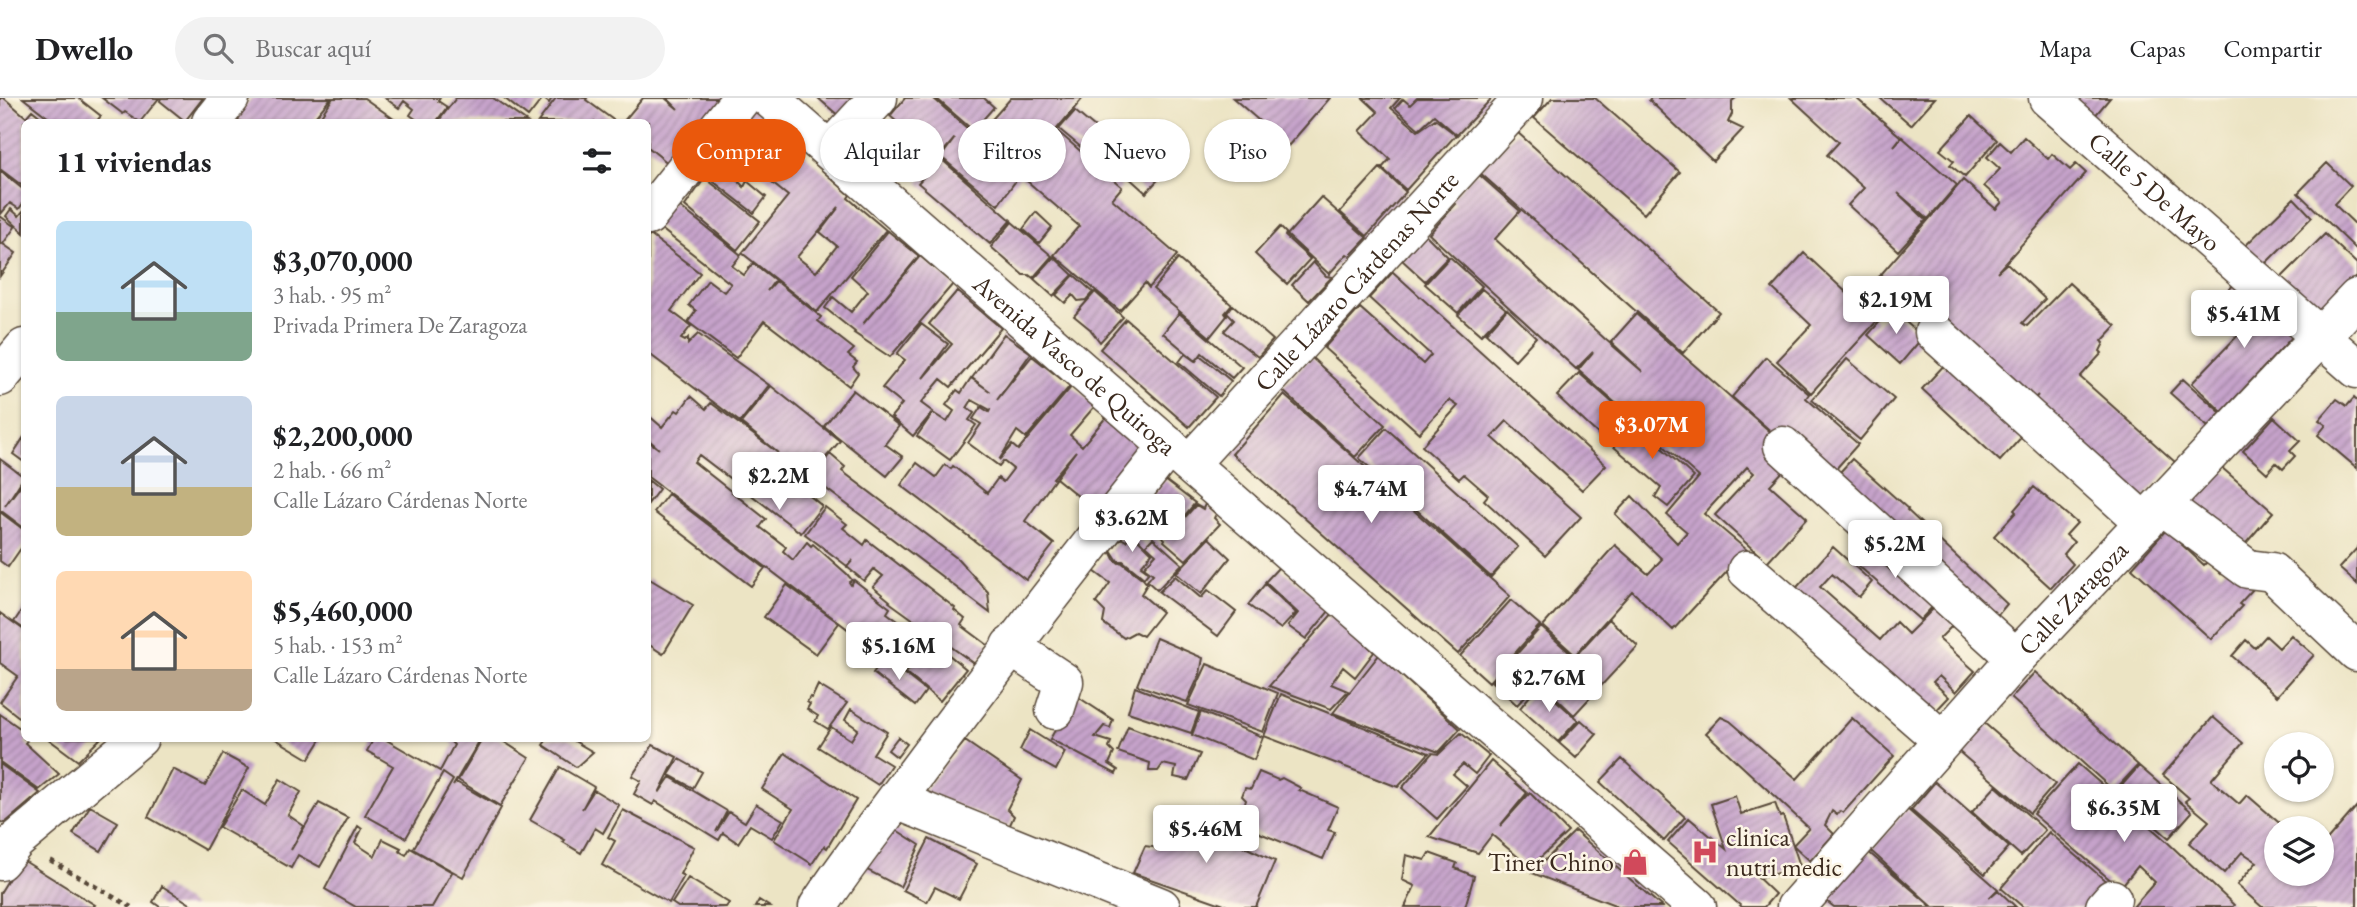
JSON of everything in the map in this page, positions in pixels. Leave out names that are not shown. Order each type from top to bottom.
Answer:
[{"type":"street","points":[[213,119],[230,98]]},
{"type":"street","points":[[651,212],[742,98]]},
{"type":"street","name":"Avenida Vasco de Quiroga","points":[[769,98],[820,141]]},
{"type":"street","points":[[859,119],[878,98]]},
{"type":"street","name":"Calle Lázaro Cárdenas Norte","points":[[818,907],[848,861],[1010,646],[1179,455],[1524,98]]},
{"type":"street","name":"Calle 5 De Mayo","points":[[2048,98],[2357,369]]},
{"type":"street","name":"Avenida Vasco de Quiroga","points":[[867,182],[1696,907]]},
{"type":"street","name":"Calle Zaragoza","points":[[1796,907],[2016,658],[2357,299]]},
{"type":"street","points":[[1934,332],[2153,514],[2248,569],[2272,572],[2357,652]]},
{"type":"street","points":[[0,377],[21,352]]},
{"type":"street","points":[[1783,446],[2016,658]]},
{"type":"street","points":[[1747,570],[1942,740]]},
{"type":"street","points":[[1010,646],[1064,682],[1055,710]]},
{"type":"street","points":[[8,851],[134,742]]},
{"type":"street","points":[[896,800],[1161,907]]},
{"type":"path","points":[[8,851],[131,907]]},
{"type":"building","points":[[0,98],[4,98],[26,117],[32,110],[43,119],[21,119],[21,185],[0,169]]},
{"type":"building","points":[[23,98],[78,98],[101,116],[98,119],[50,119]]},
{"type":"building","points":[[102,98],[159,98],[142,119],[136,119],[125,112],[123,114]]},
{"type":"building","points":[[161,98],[203,98],[187,119],[182,119],[160,101]]},
{"type":"building","points":[[252,98],[331,98],[314,119],[236,118]]},
{"type":"building","points":[[333,98],[364,98],[394,119],[323,119],[320,117]]},
{"type":"building","points":[[385,98],[440,98],[438,101],[447,107],[438,119],[416,119],[410,115],[414,109],[404,101],[399,108]]},
{"type":"building","points":[[456,98],[493,98],[523,119],[440,119]]},
{"type":"building","points":[[504,98],[543,98],[528,117]]},
{"type":"building","points":[[556,98],[587,98],[586,100],[612,119],[540,119]]},
{"type":"building","points":[[643,98],[665,98],[678,109],[667,98],[726,98],[708,119],[672,119],[672,161],[669,164],[651,149],[651,119],[626,119]]},
{"type":"building","points":[[818,98],[857,98],[840,117]]},
{"type":"building","points":[[905,98],[933,98],[958,120],[958,171],[944,160],[944,153],[955,138],[944,151],[944,119],[893,119],[890,116]]},
{"type":"building","points":[[936,98],[984,98],[994,107],[983,119],[960,119]]},
{"type":"building","points":[[1011,98],[1083,98],[1065,119],[992,119]]},
{"type":"building","points":[[1233,98],[1330,98],[1291,143],[1291,119],[1257,119]]},
{"type":"building","points":[[1363,98],[1400,98],[1391,108],[1418,131],[1435,119],[1456,135],[1406,190],[1382,168],[1390,159],[1360,131],[1378,112]]},
{"type":"building","points":[[1417,98],[1492,98],[1457,135],[1434,115],[1419,129],[1395,108],[1403,99],[1410,105]]},
{"type":"building","points":[[1552,98],[1595,98],[1680,172],[1644,214],[1534,118]]},
{"type":"building","points":[[1736,98],[1732,101],[1732,114],[1728,122],[1743,129],[1713,161],[1649,100]]},
{"type":"building","points":[[1791,98],[1856,98],[1901,137],[1894,146],[1902,137],[1957,185],[1928,219],[1898,193],[1926,220],[1898,251],[1848,205],[1864,188],[1827,155],[1839,142]]},
{"type":"building","points":[[1880,98],[1935,98],[1911,125]]},
{"type":"building","points":[[2071,98],[2110,98],[2093,118]]},
{"type":"building","points":[[748,104],[765,119],[736,119]]},
{"type":"building","points":[[1075,111],[1084,119],[1080,119],[1080,146],[1066,135],[1066,121]]},
{"type":"building","points":[[1971,116],[1997,140],[1965,177],[1950,165],[1954,161],[1940,150]]},
{"type":"building","points":[[1517,132],[1719,312],[1683,353],[1478,171]]},
{"type":"building","points":[[2024,137],[2048,159],[2052,154],[2070,170],[2076,164],[2086,173],[1997,272],[2007,263],[2045,299],[2022,323],[2027,326],[2069,283],[2116,326],[2102,341],[2102,353],[2080,377],[2175,462],[2141,500],[2027,408],[2038,395],[2029,404],[1909,295],[1896,310],[1870,287],[1963,180],[1996,209],[2002,202],[1984,186],[2000,169],[1987,157],[2000,142],[2011,152]]},
{"type":"building","points":[[1066,139],[1080,151],[1080,182],[1116,182],[1122,187],[1112,199],[1177,255],[1149,288],[1145,283],[1120,311],[1054,255],[1079,226],[1028,182],[1066,182]]},
{"type":"building","points":[[806,156],[820,168],[820,182],[835,182],[850,195],[848,198],[886,230],[817,312],[742,253],[788,196],[771,182],[806,182]],"holes":[[[839,207],[820,232],[837,246],[816,272],[797,257]]]},
{"type":"building","points":[[944,161],[958,174],[958,182],[967,182],[1011,220],[990,244],[918,183],[944,182]]},
{"type":"building","points":[[2327,163],[2351,186],[2334,204],[2357,226],[2357,250],[2298,193]]},
{"type":"building","points":[[1380,168],[1406,192],[1367,236],[1340,212]]},
{"type":"building","points":[[0,171],[21,188],[21,206],[19,209],[10,203],[0,215]]},
{"type":"building","points":[[1476,172],[1520,211],[1495,239],[1605,339],[1643,372],[1611,342],[1636,314],[1774,435],[1764,447],[1787,467],[1770,485],[1807,518],[1767,562],[1715,515],[1754,473],[1747,467],[1704,514],[1747,550],[1673,630],[1632,591],[1575,655],[1543,626],[1615,545],[1648,574],[1662,559],[1615,514],[1632,496],[1677,543],[1687,532],[1667,515],[1699,477],[1578,370],[1593,352],[1576,369],[1429,234],[1456,204],[1451,199]]},
{"type":"building","points":[[702,182],[710,182],[760,221],[737,250],[685,206]]},
{"type":"building","points":[[714,182],[739,182],[744,187],[748,182],[766,197],[754,213]]},
{"type":"building","points":[[971,182],[1015,182],[998,205]]},
{"type":"building","points":[[1134,182],[1156,182],[1146,193]]},
{"type":"building","points":[[1321,197],[1367,238],[1350,256],[1347,254],[1329,274],[1287,235]]},
{"type":"building","points":[[2294,198],[2312,217],[2261,268],[2243,248]]},
{"type":"building","points":[[673,201],[741,255],[732,266],[744,275],[753,263],[775,280],[767,291],[776,281],[821,317],[818,321],[854,349],[848,355],[857,362],[853,367],[858,373],[849,386],[764,321],[736,358],[688,322],[696,311],[689,305],[708,280],[724,292],[731,284],[655,224]]},
{"type":"building","points":[[11,209],[19,216],[21,214],[21,230],[6,216]]},
{"type":"building","points":[[1036,212],[1052,227],[1039,243],[1023,229]]},
{"type":"building","points":[[0,216],[15,227],[3,244],[16,253],[0,276]]},
{"type":"building","points":[[1012,222],[1052,256],[1033,278],[1023,275],[991,247]]},
{"type":"building","points":[[1280,227],[1286,233],[1285,236],[1310,259],[1287,284],[1255,254]]},
{"type":"building","points":[[888,231],[919,256],[863,324],[920,256],[953,284],[890,357],[854,333],[825,308],[833,297],[851,312],[868,291],[851,276]]},
{"type":"building","points":[[1425,234],[1448,257],[1425,281],[1402,260]]},
{"type":"building","points":[[2325,234],[2357,264],[2357,276],[2313,317],[2275,284]]},
{"type":"building","points":[[651,236],[700,273],[671,311],[691,326],[681,339],[685,341],[688,338],[688,344],[698,334],[769,385],[740,422],[651,355]]},
{"type":"building","points":[[1804,253],[1877,321],[1811,393],[1777,361],[1811,325],[1772,288]]},
{"type":"building","points":[[1054,257],[1073,275],[1053,296],[1034,279]]},
{"type":"building","points":[[1450,257],[1482,286],[1458,313],[1425,284]]},
{"type":"building","points":[[1178,259],[1232,305],[1225,313],[1227,316],[1210,337],[1153,289]]},
{"type":"building","points":[[1313,262],[1326,276],[1332,277],[1309,301],[1292,285]]},
{"type":"building","points":[[1393,272],[1606,465],[1582,490],[1507,421],[1492,437],[1581,517],[1545,556],[1484,500],[1488,495],[1464,474],[1459,479],[1422,446],[1458,406],[1449,400],[1419,433],[1324,348],[1360,308],[1423,364],[1431,355],[1369,298]]},
{"type":"building","points":[[1074,275],[1093,292],[1086,300],[1078,301],[1073,295],[1065,303],[1056,295]]},
{"type":"building","points":[[2237,281],[2295,334],[2222,412],[2192,383],[2242,331],[2229,320],[2240,307],[2226,293]]},
{"type":"building","points":[[1482,289],[1506,309],[1481,335],[1458,315]]},
{"type":"building","points":[[957,291],[1001,328],[951,387],[941,379],[921,403],[933,412],[913,436],[891,417],[902,404],[882,388],[905,360],[897,354],[921,324],[948,344],[923,378],[952,344],[929,324]]},
{"type":"building","points":[[1095,292],[1123,317],[1100,342],[1090,329],[1074,316]]},
{"type":"building","points":[[1233,305],[1273,340],[1258,357],[1224,331],[1234,320],[1227,313]]},
{"type":"building","points":[[1507,309],[1536,337],[1515,360],[1486,333]]},
{"type":"building","points":[[1891,309],[1923,337],[1900,364],[1868,335]]},
{"type":"building","points":[[1179,313],[1242,367],[1232,378],[1202,353],[1196,361],[1163,333]]},
{"type":"building","points":[[1126,319],[1216,397],[1189,427],[1100,349]]},
{"type":"building","points":[[1004,334],[1031,353],[997,400],[1032,356],[1070,386],[1026,438],[1017,431],[999,460],[1012,445],[1018,450],[1072,386],[1095,406],[1070,435],[1082,446],[1107,416],[1146,448],[1095,510],[1056,478],[1076,451],[1053,478],[1055,479],[1025,521],[1054,544],[1026,580],[901,485],[917,463],[936,477],[945,465],[951,469],[953,466],[987,493],[998,478],[1003,482],[1013,469],[1003,461],[999,466],[968,443],[981,424],[973,419],[981,407],[989,412],[990,410],[972,400],[967,408],[974,413],[969,420],[976,425],[950,460],[917,436],[933,413],[947,422],[954,411],[946,405],[957,390],[961,393],[971,378],[991,392],[972,378]]},
{"type":"building","points":[[1185,354],[1195,361],[1201,356],[1231,381],[1219,396],[1179,362]]},
{"type":"building","points":[[1311,357],[1385,425],[1355,457],[1281,389]]},
{"type":"building","points":[[1766,357],[1809,394],[1806,398],[1858,444],[1826,480],[1732,397]]},
{"type":"building","points":[[1847,359],[1894,399],[1860,440],[1812,400]]},
{"type":"building","points":[[1948,361],[2026,432],[2000,461],[1922,389]]},
{"type":"building","points":[[1579,373],[1623,412],[1600,436],[1557,396]]},
{"type":"building","points":[[2183,379],[2221,413],[2208,427],[2170,393]]},
{"type":"building","points":[[771,386],[840,441],[798,486],[822,506],[801,533],[699,455],[694,462],[766,519],[760,527],[786,547],[783,551],[793,560],[807,542],[811,546],[813,544],[847,574],[852,580],[849,582],[851,585],[854,580],[890,608],[887,613],[902,624],[897,631],[901,634],[906,628],[934,651],[938,646],[966,669],[940,701],[906,673],[919,656],[907,647],[891,662],[651,479],[651,443],[659,449],[651,442],[651,418],[662,427],[676,410],[679,412],[691,396],[706,409],[711,403],[778,453],[741,423]]},
{"type":"building","points":[[853,390],[899,426],[885,444],[903,457],[887,476],[824,426]]},
{"type":"building","points":[[1284,395],[1510,596],[1458,654],[1232,454]]},
{"type":"building","points":[[2354,398],[2357,401],[2357,468],[2318,435],[2326,425],[2319,420],[2337,399],[2347,406]]},
{"type":"building","points":[[2274,417],[2300,441],[2290,451],[2295,456],[2283,469],[2276,463],[2267,473],[2243,451]]},
{"type":"building","points":[[1630,419],[1694,477],[1668,507],[1655,497],[1661,487],[1607,441]]},
{"type":"building","points":[[1386,428],[1518,547],[1491,577],[1359,458]]},
{"type":"building","points":[[21,442],[21,460],[13,454]]},
{"type":"building","points":[[830,454],[845,467],[842,471],[958,559],[988,592],[990,613],[812,478]]},
{"type":"building","points":[[0,459],[21,475],[21,482],[5,506],[21,485],[21,526],[0,510]]},
{"type":"building","points":[[1852,459],[2007,604],[1997,616],[1829,484]]},
{"type":"building","points":[[2221,467],[2273,512],[2240,550],[2188,505]]},
{"type":"building","points":[[1165,480],[1195,503],[1169,535],[1196,505],[1203,509],[1205,504],[1216,514],[1214,518],[1220,524],[1186,560],[1136,516]]},
{"type":"building","points":[[651,482],[659,489],[651,500]]},
{"type":"building","points":[[2034,487],[2077,523],[2066,535],[2074,542],[2064,554],[2073,564],[2051,588],[1994,536]]},
{"type":"building","points":[[668,494],[765,568],[751,586],[654,512]]},
{"type":"building","points":[[825,507],[847,524],[843,528],[864,545],[867,540],[955,608],[965,619],[961,625],[989,646],[975,664],[889,602],[873,587],[883,576],[874,569],[864,581],[847,567],[853,560],[847,566],[805,534]]},
{"type":"building","points":[[0,512],[21,528],[21,548],[8,567],[0,561]]},
{"type":"building","points":[[2166,530],[2204,565],[2208,561],[2221,574],[2229,565],[2254,588],[2239,604],[2242,606],[2211,639],[2132,568]]},
{"type":"building","points":[[1132,533],[1152,553],[1141,566],[1149,572],[1144,578],[1123,561],[1118,561],[1111,550],[1121,538],[1126,541]]},
{"type":"building","points":[[1153,538],[1182,564],[1157,590],[1147,581],[1153,574],[1144,567],[1156,554],[1146,545]]},
{"type":"building","points":[[1209,538],[1230,558],[1201,594],[1176,573]]},
{"type":"building","points":[[1881,542],[1936,603],[1920,620],[1852,560],[1862,549],[1869,555]]},
{"type":"building","points":[[1833,547],[1872,582],[1859,597],[1832,574],[1820,587],[1880,640],[1896,622],[1908,634],[1941,601],[1960,618],[1939,639],[1975,671],[1956,692],[1939,676],[1933,682],[1949,697],[1930,717],[1790,595]]},
{"type":"building","points":[[2357,548],[2357,584],[2339,568]]},
{"type":"building","points":[[1110,551],[1114,559],[1143,579],[1147,584],[1141,594],[1162,612],[1143,636],[1135,632],[1124,638],[1103,623],[1105,612],[1096,603],[1110,583],[1094,571]]},
{"type":"building","points":[[1279,567],[1330,610],[1306,639],[1288,626],[1298,613],[1265,582]]},
{"type":"building","points":[[1175,576],[1201,598],[1208,590],[1236,612],[1218,636],[1159,592]]},
{"type":"building","points":[[651,580],[693,605],[663,654],[651,646]]},
{"type":"building","points":[[1265,584],[1296,613],[1281,629],[1248,605]]},
{"type":"building","points":[[787,585],[839,623],[816,654],[764,617]]},
{"type":"building","points":[[1511,600],[1540,625],[1489,682],[1460,656]]},
{"type":"building","points":[[21,612],[21,627],[14,622]]},
{"type":"building","points":[[1334,612],[1374,652],[1355,677],[1343,667],[1331,684],[1348,691],[1331,709],[1269,686]]},
{"type":"building","points":[[0,613],[21,628],[21,719],[0,702],[18,676],[0,663]]},
{"type":"building","points":[[1609,619],[1638,646],[1574,715],[1546,688]]},
{"type":"building","points":[[1541,627],[1571,654],[1544,685],[1539,681],[1517,705],[1492,682]]},
{"type":"building","points":[[2291,635],[2314,655],[2277,696],[2232,656],[2246,640],[2255,648],[2266,636],[2279,648]]},
{"type":"building","points":[[1156,638],[1203,658],[1200,674],[1187,702],[1137,685]]},
{"type":"building","points":[[1379,655],[1460,729],[1439,752],[1333,713]]},
{"type":"building","points":[[884,658],[926,691],[915,706],[873,673]]},
{"type":"building","points":[[1207,664],[1278,693],[1263,732],[1188,705]]},
{"type":"building","points":[[2035,672],[2138,765],[2114,791],[2011,698]]},
{"type":"building","points":[[818,685],[847,703],[828,729],[815,721],[818,716],[807,709],[810,704],[807,702]]},
{"type":"building","points":[[1539,685],[1578,720],[1558,742],[1520,708]]},
{"type":"building","points":[[1135,687],[1199,712],[1191,733],[1128,712]]},
{"type":"building","points":[[1281,694],[1429,753],[1398,787],[1264,736]]},
{"type":"building","points":[[1075,695],[1113,720],[1110,728],[1104,726],[1095,737],[1111,742],[1109,748],[1114,753],[1109,764],[1118,770],[1116,774],[1050,739]]},
{"type":"building","points":[[851,709],[887,732],[873,754],[891,765],[878,785],[818,747],[831,727],[851,740],[858,729],[845,720]]},
{"type":"building","points":[[1201,712],[1263,737],[1254,760],[1192,735]]},
{"type":"building","points":[[0,714],[21,729],[21,742],[26,742],[59,774],[39,790],[0,762]]},
{"type":"building","points":[[1721,717],[1730,721],[1797,779],[1852,718],[1894,756],[1843,813],[1840,811],[1837,815],[1832,811],[1825,825],[1834,834],[1810,861],[1793,845],[1809,828],[1706,733]]},
{"type":"building","points":[[2213,717],[2243,743],[2211,780],[2239,804],[2247,795],[2271,816],[2264,816],[2264,886],[2334,886],[2334,832],[2357,806],[2357,907],[2262,907],[2237,885],[2257,862],[2242,852],[2224,873],[2189,843],[2209,821],[2185,801],[2189,798],[2163,775]]},
{"type":"building","points":[[1581,720],[1597,734],[1576,758],[1559,743]]},
{"type":"building","points":[[1983,722],[2055,784],[2030,813],[1958,751]]},
{"type":"building","points":[[1128,726],[1200,754],[1188,780],[1174,777],[1176,767],[1163,764],[1158,771],[1149,771],[1150,763],[1118,752]]},
{"type":"building","points":[[1030,730],[1065,752],[1056,770],[1020,750]]},
{"type":"building","points":[[1461,733],[1489,756],[1475,774],[1463,764],[1453,774],[1467,786],[1437,819],[1402,788],[1432,753],[1439,754]]},
{"type":"building","points":[[898,737],[907,744],[897,757],[888,750]]},
{"type":"building","points":[[965,741],[1022,780],[1007,809],[1014,816],[1009,827],[924,791]]},
{"type":"building","points":[[52,742],[97,742],[78,761]]},
{"type":"building","points":[[281,742],[320,742],[309,759]]},
{"type":"building","points":[[372,742],[390,742],[440,771],[454,745],[451,742],[479,742],[453,786],[456,782],[501,808],[463,877],[413,849],[453,780],[443,773],[406,838],[365,815],[393,766],[367,751]]},
{"type":"building","points":[[481,742],[504,742],[529,758],[500,806],[458,780]]},
{"type":"building","points":[[545,742],[576,742],[593,752],[576,767],[543,745]]},
{"type":"building","points":[[653,745],[677,757],[659,793],[670,777],[727,811],[716,832],[729,812],[745,822],[756,804],[783,820],[772,838],[750,825],[738,843],[723,833],[719,840],[655,801],[653,805],[634,794],[641,781],[632,776]]},
{"type":"building","points":[[785,753],[856,800],[827,848],[824,846],[812,864],[774,840],[793,809],[762,789]]},
{"type":"building","points":[[223,754],[249,768],[205,850],[148,817],[173,769],[205,786]]},
{"type":"building","points":[[679,759],[702,772],[693,788],[669,775]]},
{"type":"building","points":[[1622,759],[1685,817],[1664,841],[1600,782]]},
{"type":"building","points":[[1491,761],[1527,793],[1500,826],[1530,793],[1568,832],[1530,867],[1492,835],[1478,853],[1429,837]]},
{"type":"building","points":[[0,764],[40,793],[5,823],[0,822]]},
{"type":"building","points":[[2078,764],[2234,905],[2133,907],[2155,882],[2138,866],[2120,888],[2033,814]]},
{"type":"building","points":[[2139,766],[2192,812],[2169,838],[2116,792]]},
{"type":"building","points":[[560,767],[594,787],[582,809],[594,790],[619,805],[603,833],[595,828],[581,853],[563,842],[565,840],[530,820]]},
{"type":"building","points":[[1259,772],[1278,780],[1282,778],[1301,788],[1299,790],[1338,807],[1328,830],[1335,832],[1323,859],[1238,824],[1246,800],[1242,796],[1245,788],[1251,789]]},
{"type":"building","points":[[280,779],[301,792],[288,815],[304,826],[291,850],[319,803],[348,818],[320,867],[298,855],[291,868],[219,827],[242,790],[265,805]]},
{"type":"building","points":[[1935,782],[2009,847],[1985,874],[1911,810]]},
{"type":"building","points":[[1996,786],[2045,830],[2021,856],[1972,812]]},
{"type":"building","points":[[1735,796],[1741,814],[1775,803],[1780,817],[1783,816],[1800,866],[1761,878],[1751,871],[1775,894],[1764,907],[1742,907],[1668,842],[1689,818],[1726,849],[1711,804]]},
{"type":"building","points":[[90,806],[118,822],[101,851],[73,834]]},
{"type":"building","points":[[1907,809],[1998,889],[1989,898],[1998,890],[2016,907],[1933,907],[1871,851]]},
{"type":"building","points":[[623,810],[694,847],[680,874],[684,876],[669,903],[602,865],[615,841],[608,837]]},
{"type":"building","points":[[1174,814],[1275,861],[1256,907],[1230,907],[1133,873],[1145,846],[1159,848]]},
{"type":"building","points":[[358,826],[362,829],[355,843],[375,856],[383,839],[401,848],[399,851],[406,855],[410,848],[452,872],[432,907],[356,907],[325,889]]},
{"type":"building","points":[[895,829],[920,845],[900,887],[865,869]]},
{"type":"building","points":[[1575,831],[1662,907],[1620,907],[1532,873]]},
{"type":"building","points":[[2049,832],[2107,882],[2086,907],[2023,907],[2001,888]]},
{"type":"building","points":[[929,839],[977,864],[959,899],[935,887],[927,902],[903,890]]},
{"type":"building","points":[[1866,850],[1932,907],[1834,907],[1824,899]]},
{"type":"building","points":[[1429,853],[1457,863],[1455,868],[1474,876],[1465,907],[1405,907],[1415,886],[1402,880],[1406,855],[1425,860]]},
{"type":"building","points":[[21,859],[95,905],[0,906],[0,893]]},
{"type":"building","points":[[688,878],[729,903],[726,907],[678,907],[672,903]]},
{"type":"building","points":[[162,886],[195,907],[160,907],[153,902]]},
{"type":"building","points":[[759,900],[770,907],[755,907]]},
{"type":"place","name":"clinica nutri medic","points":[[1705,852]]},
{"type":"place","name":"Tiner Chino","points":[[1635,862]]}]
